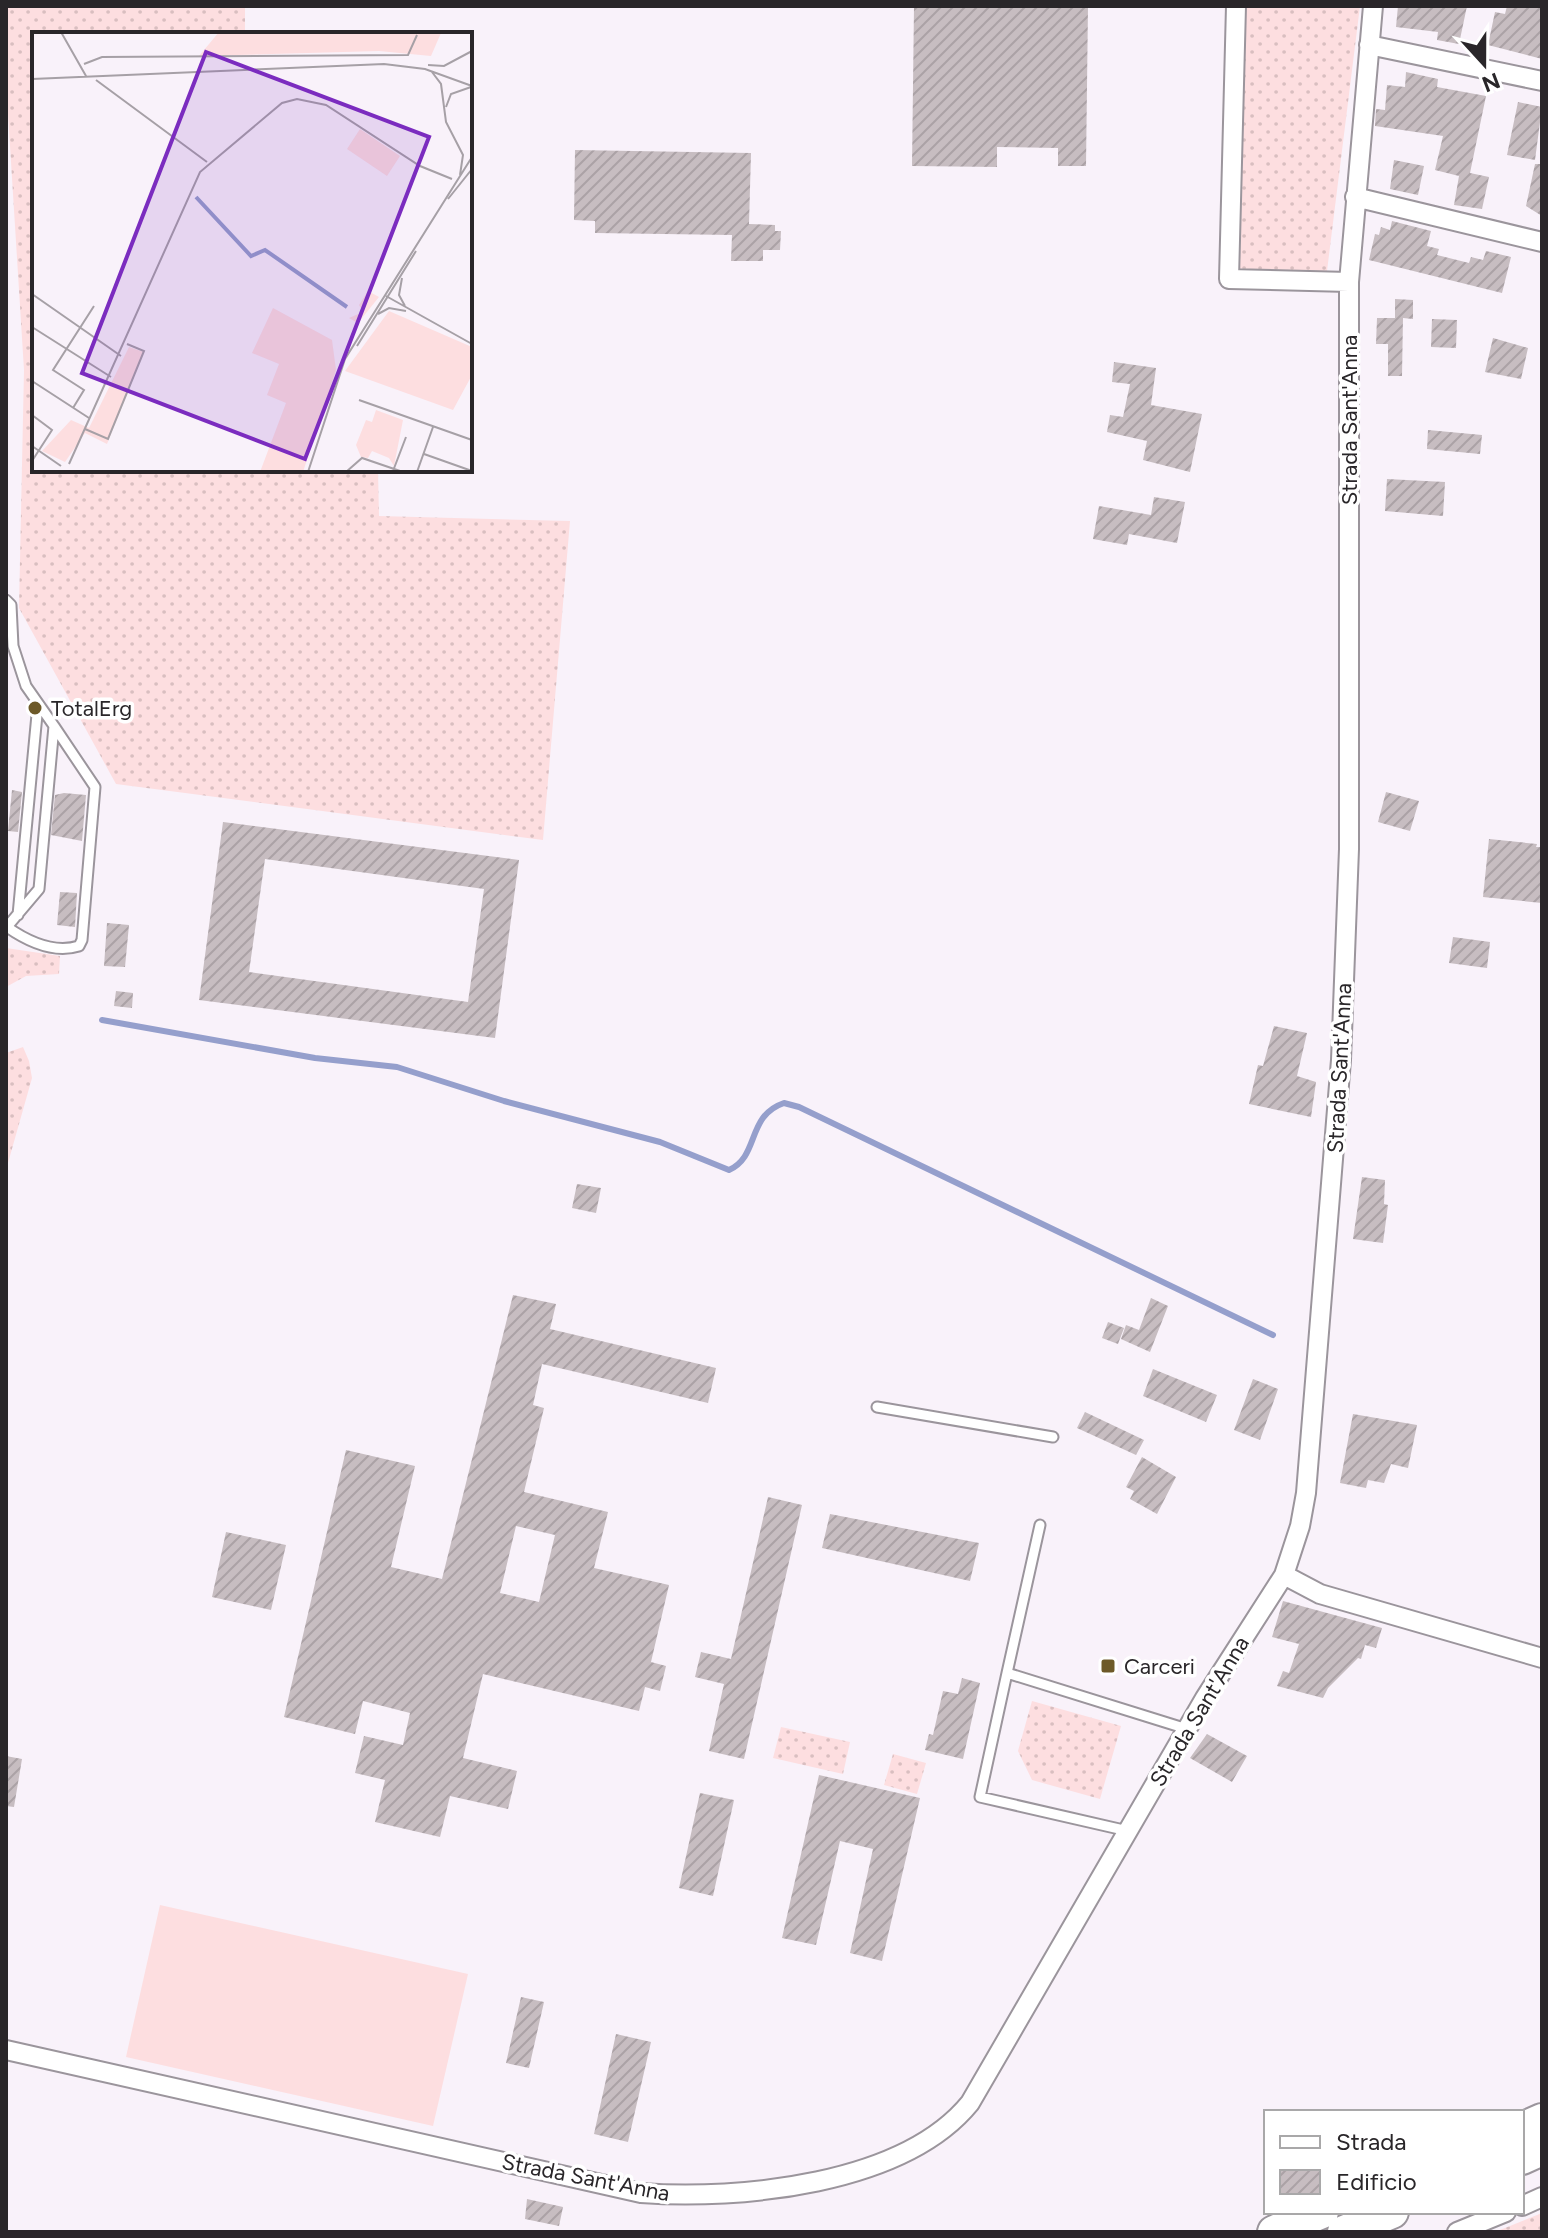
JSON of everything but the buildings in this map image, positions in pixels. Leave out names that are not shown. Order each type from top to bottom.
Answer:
[{"type":"highway","points":[[1274,2232],[1317,2214]]},
{"type":"highway","points":[[1344,2232],[1387,2214]]},
{"type":"street","points":[[1236,6],[1229,279],[1349,282]]},
{"type":"street","name":"Strada Sant'Anna","points":[[6,2050],[641,2193],[695,2197],[738,2194],[811,2181],[887,2162],[916,2150],[939,2135],[961,2113],[1187,1729],[1284,1575],[1300,1526],[1306,1493],[1341,1060],[1349,849],[1349,282],[1373,6]]},
{"type":"street","points":[[1369,45],[1542,81]]},
{"type":"street","points":[[1355,197],[1542,242]]},
{"type":"street","points":[[1284,1575],[1320,1594],[1542,1658]]},
{"type":"street","points":[[1457,2232],[1501,2214]]},
{"type":"lane","points":[[6,600],[11,605],[10,627],[26,686],[54,726],[95,787],[82,940],[79,946],[72,948],[30,943],[6,928],[39,889],[54,726]]},
{"type":"lane","points":[[18,915],[38,704]]},
{"type":"lane","points":[[877,1407],[1053,1437]]},
{"type":"lane","points":[[1040,1525],[980,1797],[1128,1831]]},
{"type":"lane","points":[[1007,1673],[1187,1729]]},
{"type":"shaded area","points":[[6,6],[245,6],[245,32],[32,32],[32,472],[378,472],[379,516],[570,521],[543,840],[116,784],[19,608],[24,370],[6,82]]},
{"type":"shaded area","points":[[1230,6],[1360,6],[1327,271],[1223,272]]},
{"type":"shaded area","points":[[6,948],[60,956],[59,974],[26,976],[6,987]]},
{"type":"shaded area","points":[[23,1047],[32,1078],[6,1170],[6,1053]]},
{"type":"shaded area","points":[[1032,1701],[1121,1726],[1100,1799],[1032,1780],[1018,1751]]},
{"type":"shaded area","points":[[781,1727],[850,1742],[843,1774],[773,1758]]},
{"type":"shaded area","points":[[893,1754],[926,1763],[917,1794],[884,1785]]},
{"type":"shaded area","points":[[160,1905],[468,1974],[433,2126],[126,2057]]},
{"type":"shaded area","points":[[1542,2213],[1542,2232],[1495,2232]]},
{"type":"waterway","points":[[102,1020],[315,1058],[397,1067],[504,1101],[660,1142],[729,1170],[739,1164],[758,1126],[772,1109],[784,1103],[799,1107],[1273,1335]]},
{"type":"place","name":"TotalErg","points":[[35,708]]},
{"type":"place","name":"Carceri","points":[[1108,1666]]}]
